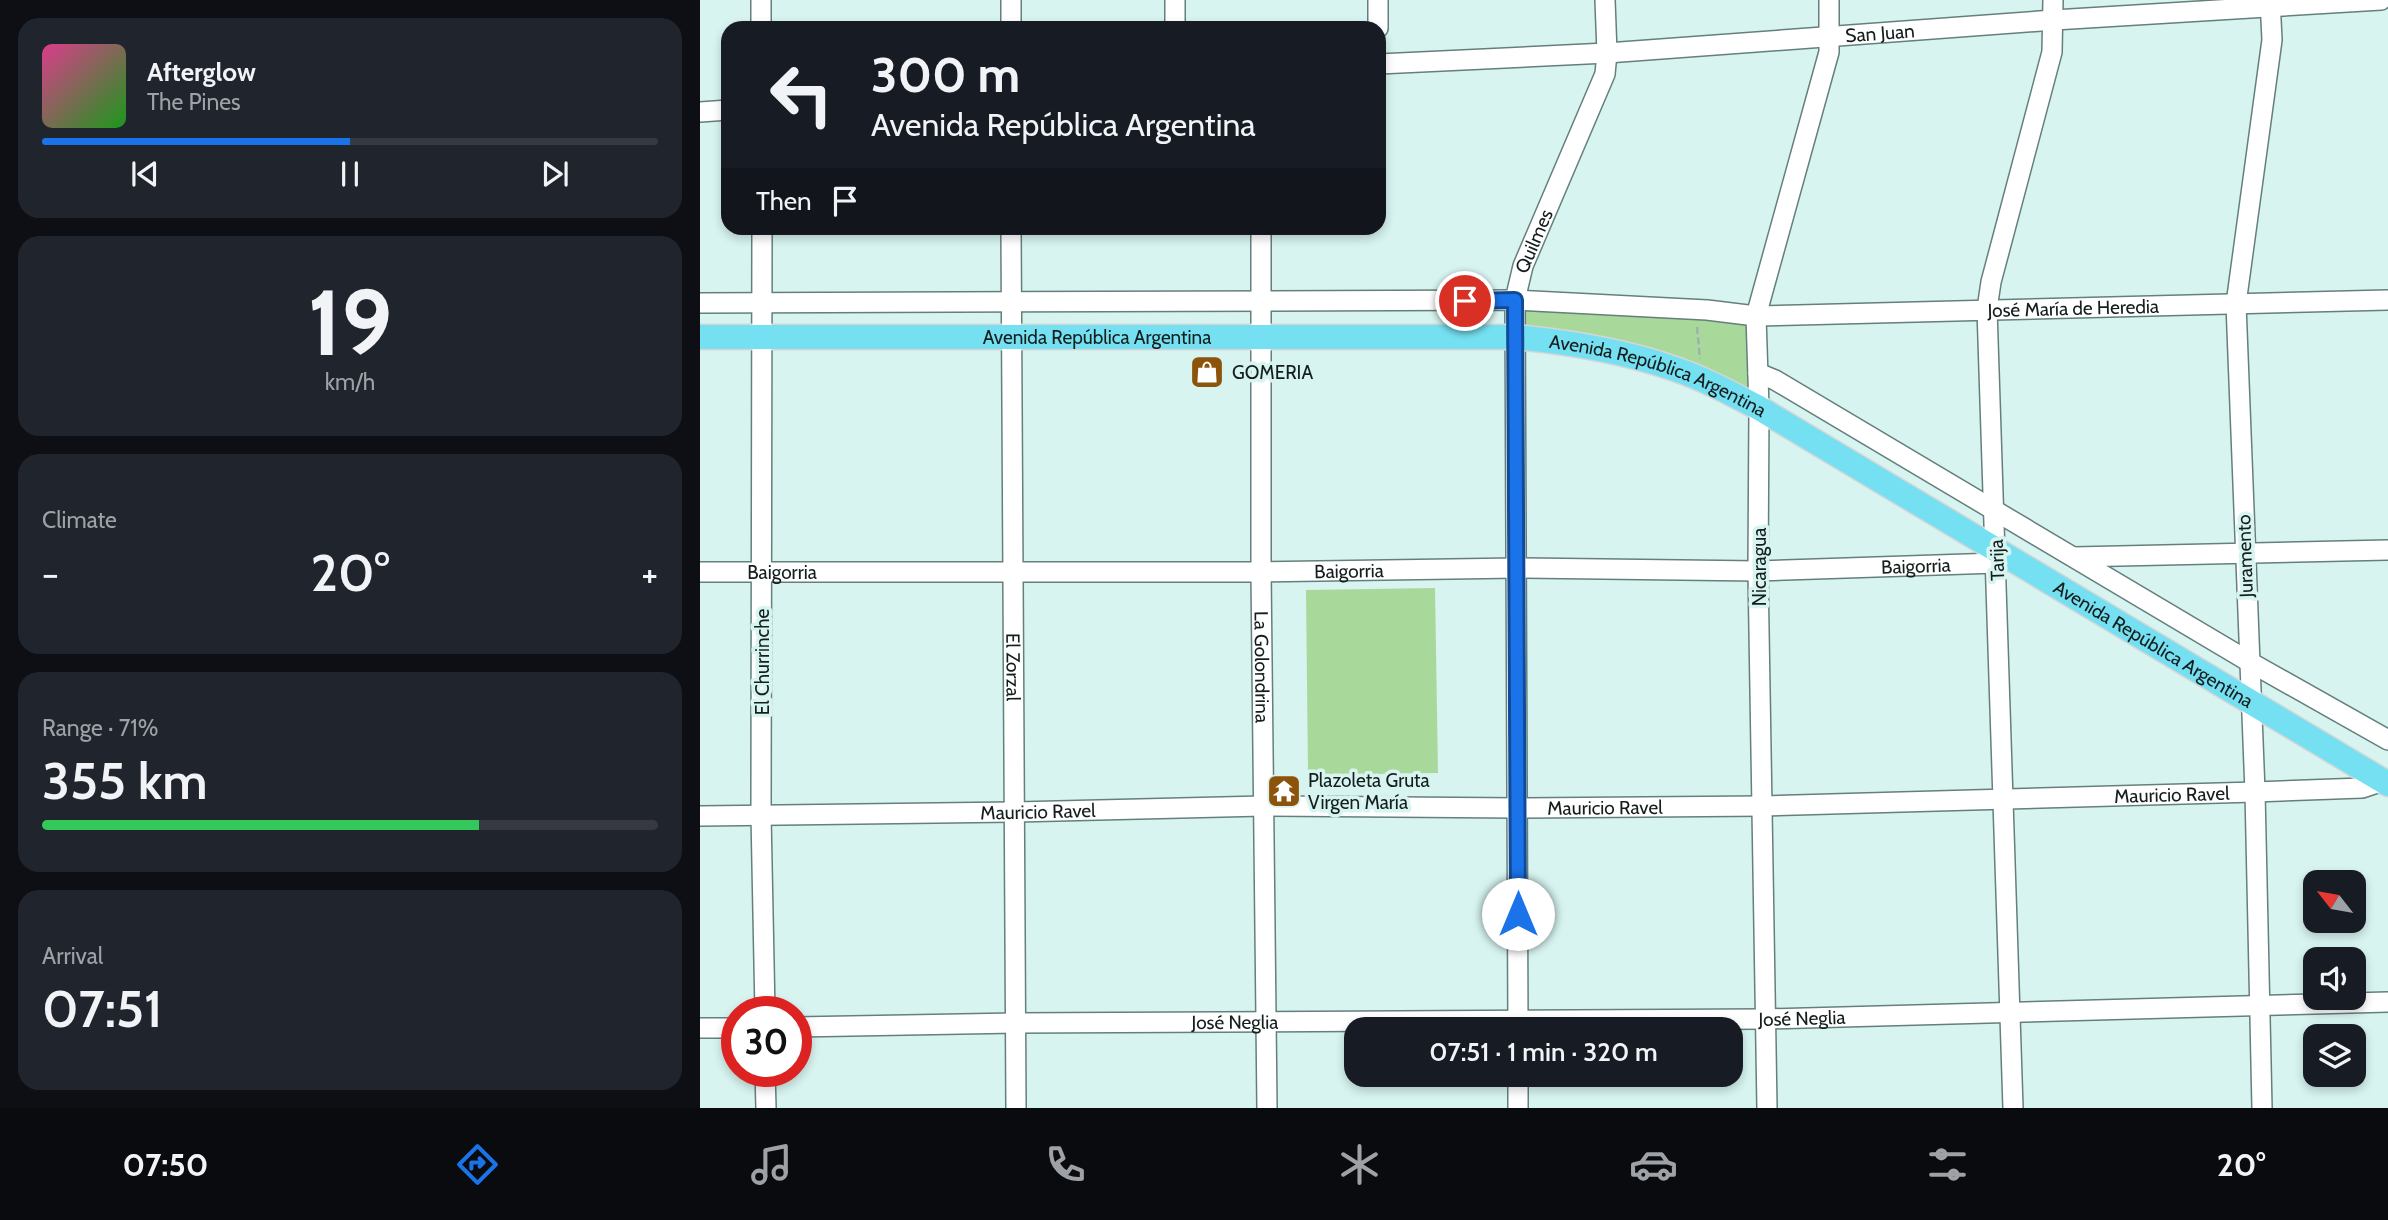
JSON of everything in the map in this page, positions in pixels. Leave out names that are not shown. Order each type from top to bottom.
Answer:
[{"type":"main road","name":"Avenida República Argentina","points":[[700,337],[1515,337],[1588,347],[1674,369],[1711,383],[1759,408],[1997,557],[2386,783]]},
{"type":"street","points":[[761,0],[761,21]]},
{"type":"street","points":[[1011,0],[1011,21]]},
{"type":"street","points":[[1175,0],[1175,21]]},
{"type":"street","points":[[1378,0],[1378,21]]},
{"type":"street","name":"Quilmes","points":[[1518,1017],[1515,300],[1523,266],[1605,74],[1605,0]]},
{"type":"street","name":"Nicaragua","points":[[1767,1108],[1756,316],[1829,52],[1829,0]]},
{"type":"street","name":"San Juan","points":[[1386,64],[1607,53],[1829,36],[2053,10],[2381,0]]},
{"type":"street","name":"Juramento","points":[[2262,1108],[2255,792],[2235,304],[2272,40],[2271,4]]},
{"type":"street","name":"Tarija","points":[[2013,1108],[1987,309],[1991,282],[2052,52],[2053,10]]},
{"type":"street","points":[[700,112],[721,110]]},
{"type":"street","name":"El Churrinche","points":[[762,235],[761,815],[765,996]]},
{"type":"street","name":"El Zorzal","points":[[1010,235],[1016,1108]]},
{"type":"street","name":"La Golondrina","points":[[1261,235],[1261,572],[1267,1108]]},
{"type":"street","name":"Avenida República Argentina","points":[[700,303],[1515,300],[1707,310],[1756,316]]},
{"type":"street","name":"José María de Heredia","points":[[1756,316],[2388,300]]},
{"type":"street","name":"Avenida República Argentina","points":[[1758,373],[1775,380],[2248,661],[2388,740]]},
{"type":"street","points":[[2072,557],[2388,550]]},
{"type":"street","name":"Baigorria","points":[[700,572],[1261,572],[1517,568],[1758,571],[1997,557]]},
{"type":"street","name":"Mauricio Ravel","points":[[700,816],[1263,806],[1763,806],[2255,792],[2362,788],[2386,783]]},
{"type":"street","name":"José Neglia","points":[[1743,1020],[2388,1002]]},
{"type":"street","name":"José Neglia","points":[[812,1027],[1016,1023],[1344,1023]]},
{"type":"street","points":[[700,1028],[721,1028]]},
{"type":"street","points":[[765,1087],[766,1108]]},
{"type":"street","points":[[1518,1087],[1518,1108]]},
{"type":"path","points":[[1696,320],[1701,366]]},
{"type":"green space","points":[[1521,305],[1742,318],[1748,323],[1752,390],[1521,329]]},
{"type":"green space","points":[[1435,588],[1438,773],[1308,775],[1306,590]]},
{"type":"place","name":"GOMERIA","points":[[1207,372]]},
{"type":"place","name":"Plazoleta Gruta Virgen María","points":[[1284,791]]},
{"type":"route","points":[[1465,301],[1515,300],[1518,914]]}]
